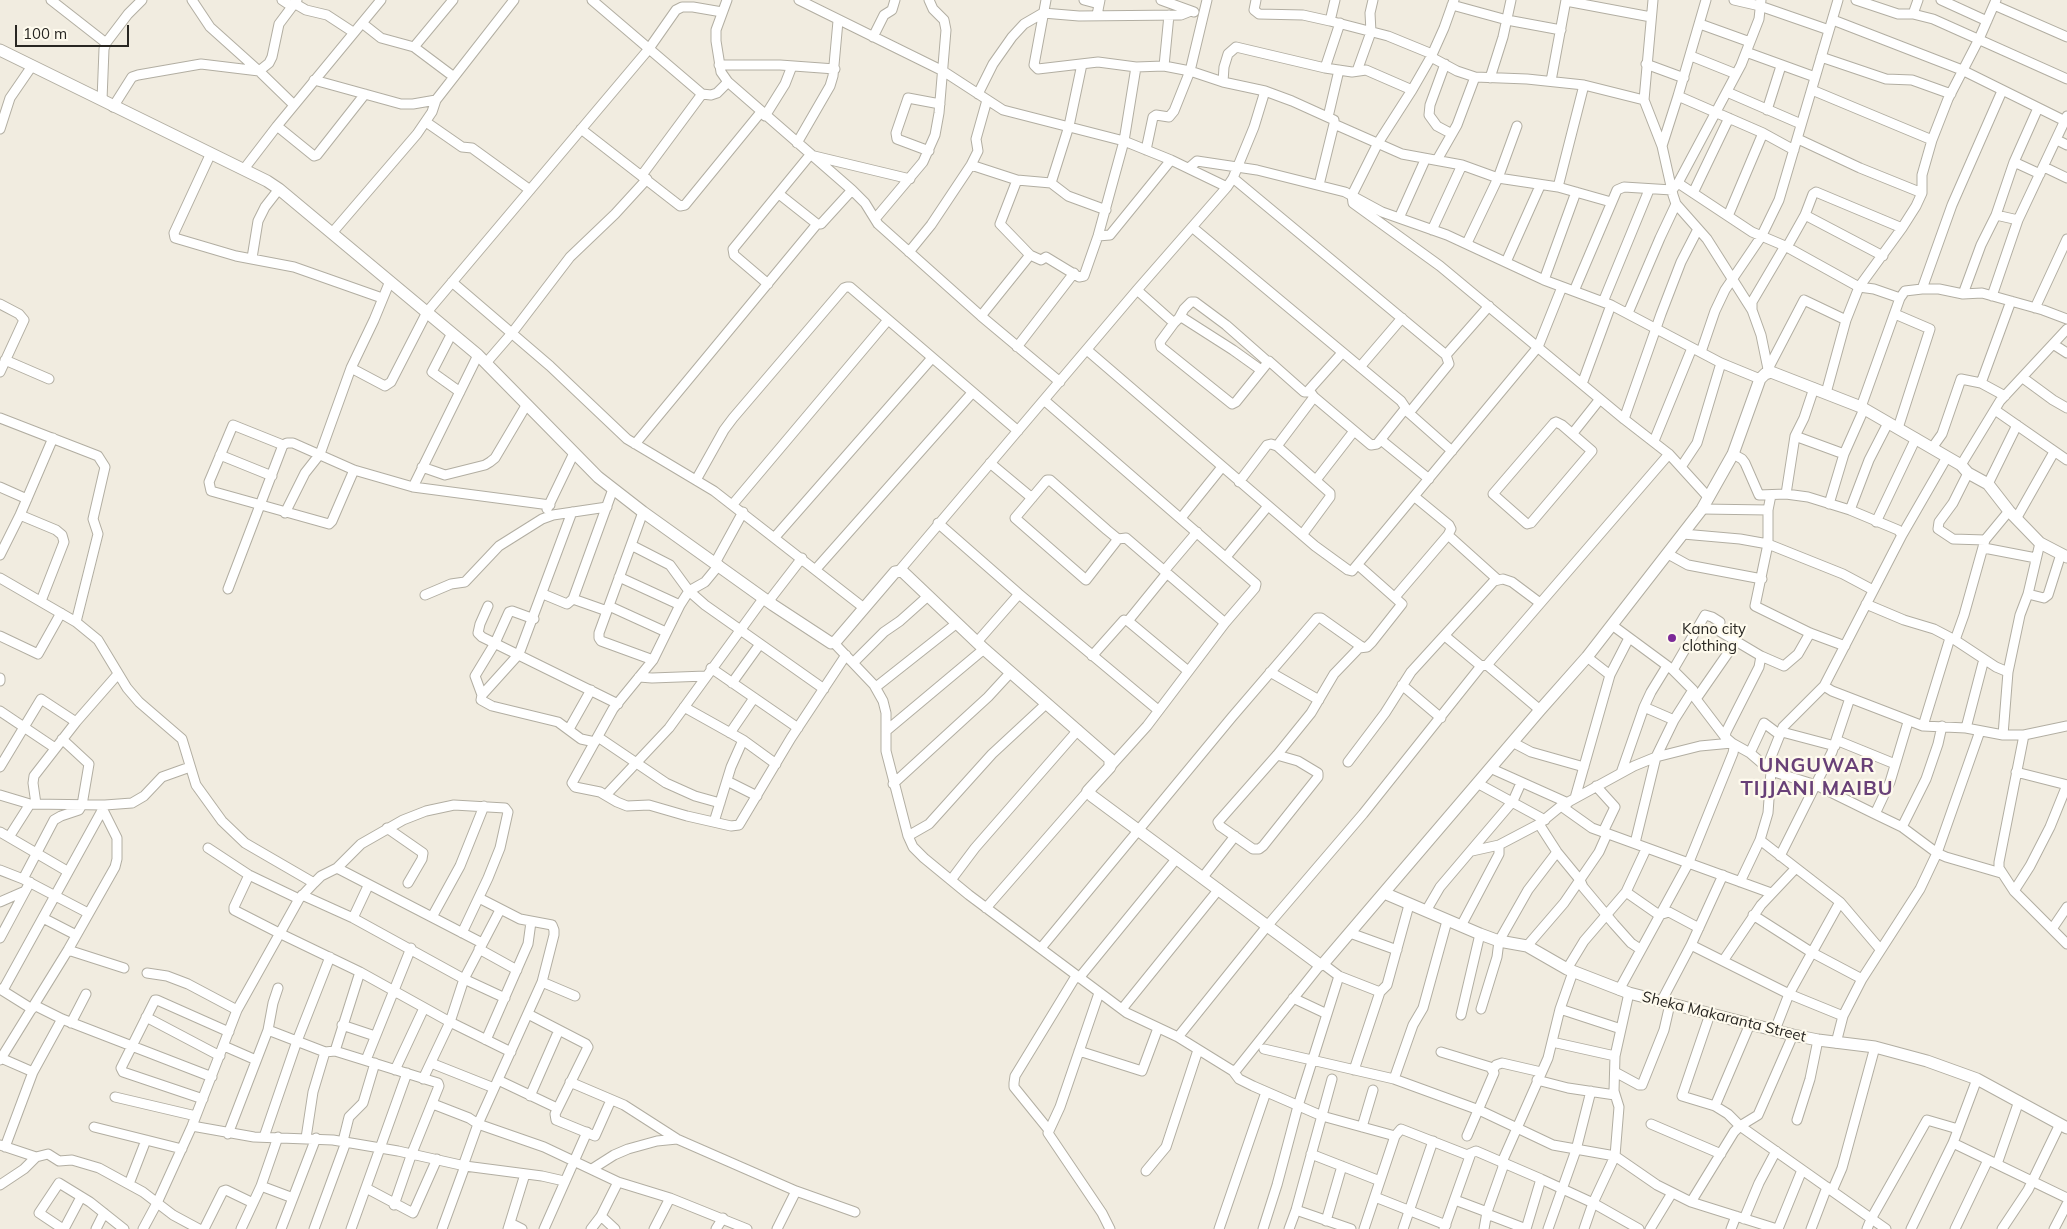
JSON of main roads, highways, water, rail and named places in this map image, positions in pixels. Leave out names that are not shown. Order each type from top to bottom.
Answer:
[{"type":"place","name":"Kano city clothing","points":[[1672,638]]},
{"type":"district","name":"UNGUWAR TIJJANI MAIBU","points":[[1817,778]]}]
